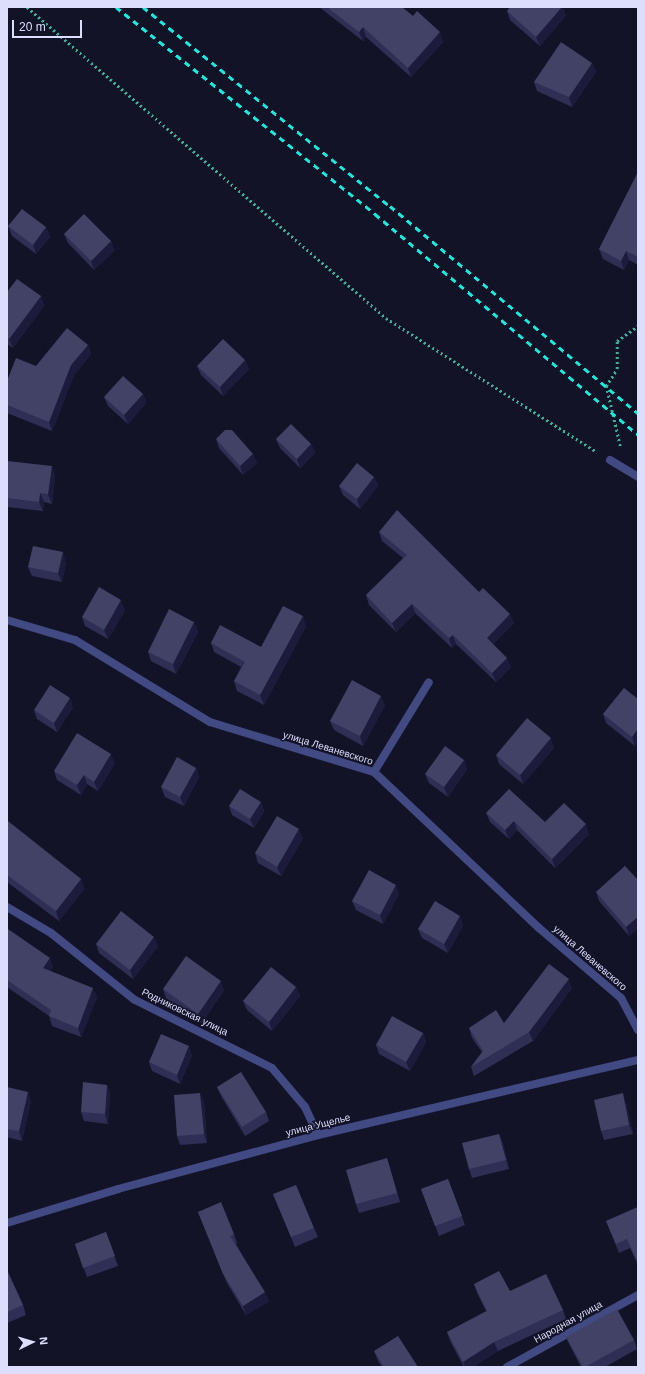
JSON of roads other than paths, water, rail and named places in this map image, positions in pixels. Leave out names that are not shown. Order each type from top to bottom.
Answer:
[{"type":"street","points":[[610,460],[638,478]]},
{"type":"street","name":"улица Леваневского","points":[[7,620],[75,640],[210,722],[374,772],[540,928],[621,998],[638,1030]]},
{"type":"street","points":[[374,772],[429,682]]},
{"type":"street","name":"Родниковская улица","points":[[7,907],[51,933],[136,1000],[272,1068],[305,1106],[318,1135]]},
{"type":"street","name":"улица Ущелье","points":[[7,1223],[118,1189],[318,1135],[638,1060]]},
{"type":"street","name":"Народная улица","points":[[513,1366],[638,1295]]},
{"type":"railway","points":[[116,7],[375,214],[638,435]]},
{"type":"railway","points":[[143,7],[390,206],[638,413]]}]
